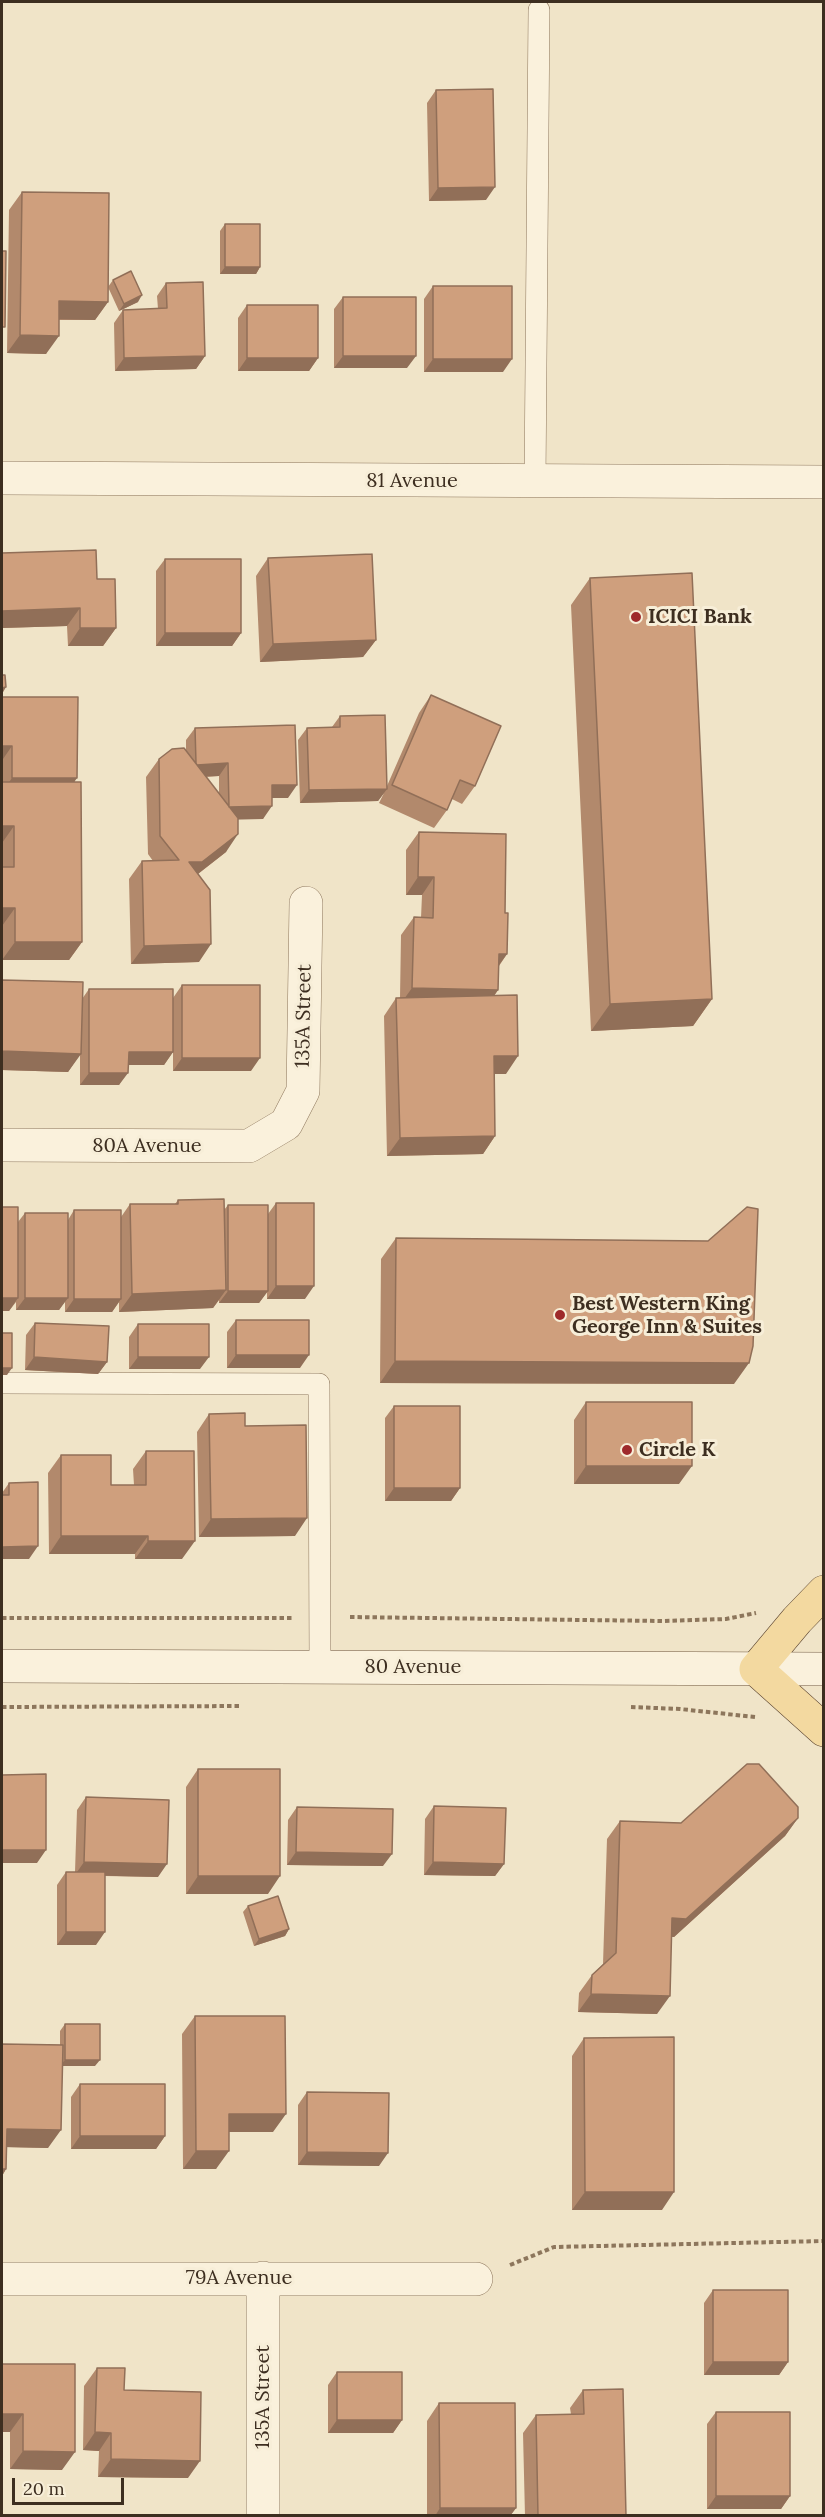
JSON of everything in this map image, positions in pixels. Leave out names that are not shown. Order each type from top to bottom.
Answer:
[{"type":"main road","points":[[824,1592],[756,1668],[824,1730]]},
{"type":"street","name":"81 Avenue","points":[[2,478],[824,482]]},
{"type":"street","name":"135A Street","points":[[286,1124],[303,1091],[306,903]]},
{"type":"street","name":"80A Avenue","points":[[2,1145],[249,1146],[286,1124]]},
{"type":"street","name":"80 Avenue","points":[[2,1666],[824,1668]]},
{"type":"street","name":"135A Street","points":[[263,2278],[263,2516]]},
{"type":"street","name":"79A Avenue","points":[[2,2279],[476,2279]]},
{"type":"lane","points":[[535,482],[539,10]]},
{"type":"lane","points":[[2,1383],[319,1384],[320,1667]]},
{"type":"path","points":[[340,1617],[662,1621],[726,1619],[765,1611]]},
{"type":"path","points":[[2,1618],[304,1618]]},
{"type":"path","points":[[680,1709],[764,1719]]},
{"type":"path","points":[[476,2279],[554,2247],[824,2241]]},
{"type":"building","points":[[493,89],[495,187],[438,188],[436,90]]},
{"type":"building","points":[[22,192],[109,193],[108,302],[59,301],[59,336],[20,335]]},
{"type":"building","points":[[225,224],[260,224],[260,267],[225,267]]},
{"type":"building","points":[[2,251],[6,251],[5,327],[2,327]]},
{"type":"building","points":[[131,271],[142,295],[124,304],[113,280]]},
{"type":"building","points":[[203,282],[205,356],[124,358],[123,310],[167,308],[166,283]]},
{"type":"building","points":[[433,286],[512,286],[512,359],[433,359]]},
{"type":"building","points":[[343,297],[416,297],[416,356],[343,356]]},
{"type":"building","points":[[247,305],[318,305],[318,358],[247,358]]},
{"type":"building","points":[[96,550],[97,579],[115,579],[116,628],[80,628],[80,608],[2,611],[2,553]]},
{"type":"building","points":[[372,554],[376,640],[273,644],[268,558]]},
{"type":"building","points":[[165,559],[241,559],[241,633],[165,633]]},
{"type":"building","points":[[692,573],[712,999],[610,1004],[590,578]]},
{"type":"building","points":[[2,675],[5,675],[6,687],[2,688]]},
{"type":"building","points":[[431,695],[501,726],[475,786],[460,780],[447,810],[392,785]]},
{"type":"building","points":[[2,697],[78,697],[77,778],[12,778],[12,746],[2,746]]},
{"type":"building","points":[[385,715],[387,789],[309,790],[307,728],[340,727],[340,716]]},
{"type":"building","points":[[295,725],[297,785],[272,785],[272,806],[229,807],[228,763],[197,765],[196,763],[195,728]]},
{"type":"building","points":[[184,748],[238,818],[238,834],[202,862],[189,862],[210,890],[211,944],[144,946],[142,861],[179,860],[160,836],[159,759],[172,749]]},
{"type":"building","points":[[2,782],[81,782],[82,942],[15,942],[15,908],[2,908],[2,867],[14,867],[14,826],[2,826]]},
{"type":"building","points":[[419,832],[506,834],[507,954],[499,954],[498,990],[412,988],[414,917],[433,918],[434,877],[418,877]]},
{"type":"building","points":[[2,980],[83,982],[81,1054],[2,1051]]},
{"type":"building","points":[[182,985],[260,985],[260,1058],[182,1058]]},
{"type":"building","points":[[89,989],[173,989],[173,1052],[129,1052],[128,1073],[89,1073]]},
{"type":"building","points":[[517,995],[518,1056],[494,1056],[495,1136],[400,1138],[396,998]]},
{"type":"building","points":[[224,1199],[226,1290],[132,1294],[130,1204],[178,1204],[178,1200]]},
{"type":"building","points":[[276,1203],[314,1203],[314,1286],[276,1286]]},
{"type":"building","points":[[228,1205],[268,1205],[268,1291],[228,1291]]},
{"type":"building","points":[[2,1207],[18,1207],[18,1298],[2,1298]]},
{"type":"building","name":"Best Western King George Inn & Suites","points":[[747,1207],[758,1209],[753,1346],[749,1363],[395,1361],[396,1238],[708,1241]]},
{"type":"building","points":[[74,1210],[121,1210],[121,1299],[74,1299]]},
{"type":"building","points":[[25,1213],[68,1213],[68,1298],[25,1298]]},
{"type":"building","points":[[236,1320],[309,1320],[309,1355],[236,1355]]},
{"type":"building","points":[[35,1323],[109,1326],[107,1362],[34,1357]]},
{"type":"building","points":[[138,1324],[209,1324],[209,1357],[138,1357]]},
{"type":"building","points":[[2,1333],[12,1333],[12,1368],[2,1368]]},
{"type":"building","points":[[586,1402],[692,1402],[692,1466],[586,1466]]},
{"type":"building","points":[[394,1406],[460,1406],[460,1488],[394,1488]]},
{"type":"building","points":[[245,1413],[245,1426],[306,1425],[307,1518],[211,1519],[209,1414]]},
{"type":"building","points":[[146,1451],[194,1451],[195,1541],[148,1541],[148,1536],[61,1536],[61,1455],[111,1455],[111,1485],[146,1485]]},
{"type":"building","points":[[38,1482],[38,1546],[2,1547],[2,1495],[9,1495],[9,1483]]},
{"type":"building","points":[[747,1764],[759,1764],[798,1807],[798,1818],[686,1919],[672,1918],[670,1996],[591,1994],[592,1975],[616,1953],[620,1821],[681,1823]]},
{"type":"building","points":[[198,1769],[280,1769],[280,1876],[198,1876]]},
{"type":"building","points":[[46,1774],[46,1850],[2,1850],[2,1775]]},
{"type":"building","points":[[86,1797],[169,1800],[167,1864],[84,1862]]},
{"type":"building","points":[[434,1806],[506,1808],[504,1864],[433,1862]]},
{"type":"building","points":[[297,1807],[393,1809],[392,1854],[296,1852]]},
{"type":"building","points":[[66,1872],[105,1872],[105,1932],[66,1932]]},
{"type":"building","points":[[278,1896],[289,1929],[259,1939],[248,1906]]},
{"type":"building","points":[[195,2016],[285,2016],[286,2114],[229,2114],[229,2151],[196,2151]]},
{"type":"building","points":[[65,2024],[100,2024],[100,2060],[65,2060]]},
{"type":"building","points":[[674,2037],[674,2192],[585,2192],[584,2038]]},
{"type":"building","points":[[2,2044],[63,2045],[61,2130],[7,2129],[6,2169],[2,2169]]},
{"type":"building","points":[[80,2084],[165,2084],[165,2136],[80,2136]]},
{"type":"building","points":[[307,2092],[389,2093],[388,2153],[307,2152]]},
{"type":"building","points":[[713,2290],[788,2290],[788,2362],[713,2362]]},
{"type":"building","points":[[2,2364],[75,2364],[75,2452],[23,2451],[23,2414],[2,2414]]},
{"type":"building","points":[[97,2368],[125,2368],[124,2390],[201,2392],[200,2461],[111,2459],[111,2433],[95,2432]]},
{"type":"building","points":[[337,2372],[402,2372],[402,2420],[337,2420]]},
{"type":"building","points":[[623,2389],[626,2516],[538,2516],[536,2415],[584,2414],[583,2390]]},
{"type":"building","points":[[439,2403],[515,2403],[516,2508],[440,2508]]},
{"type":"building","points":[[716,2412],[790,2412],[790,2496],[716,2496]]},
{"type":"place","name":"ICICI Bank","points":[[636,617]]},
{"type":"place","name":"Best Western King George Inn & Suites","points":[[560,1315]]},
{"type":"place","name":"Circle K","points":[[627,1450]]}]
